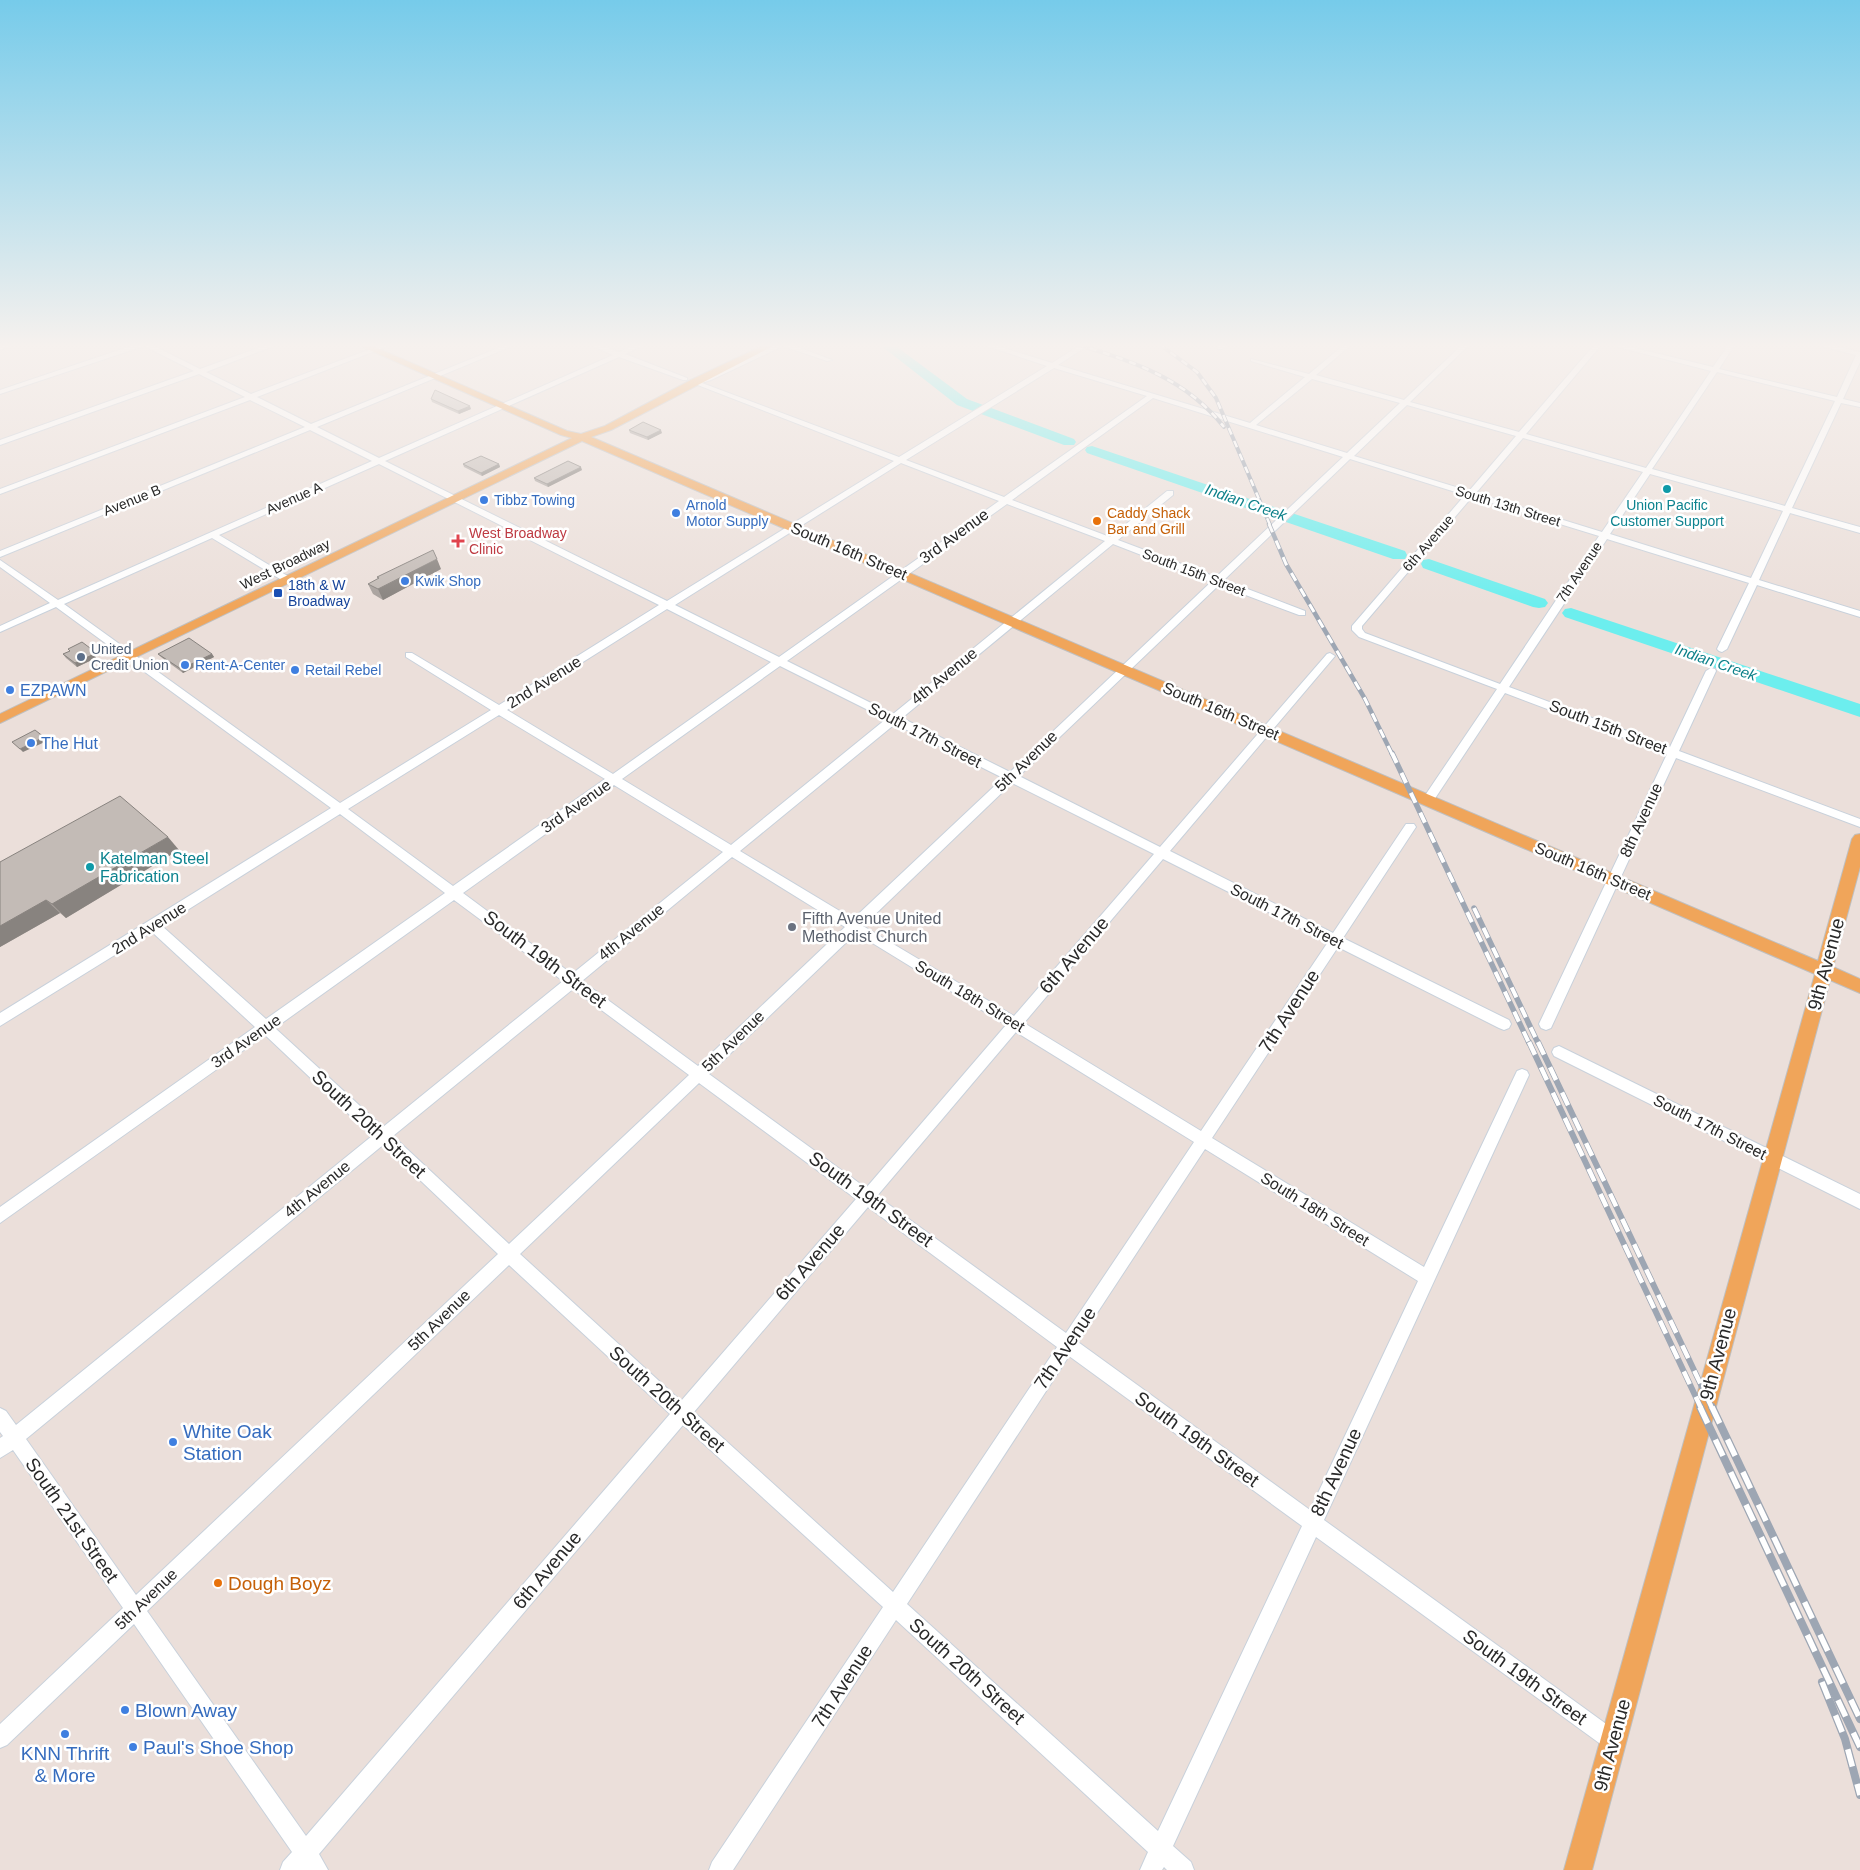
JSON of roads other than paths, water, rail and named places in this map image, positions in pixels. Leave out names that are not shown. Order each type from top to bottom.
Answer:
[{"type":"main road","name":"South 16th Street","points":[[561,431],[582,437],[793,527],[1860,986]]},
{"type":"main road","name":"West Broadway","points":[[0,719],[582,437],[599,431]]},
{"type":"main road","name":"9th Avenue","points":[[1578,1870],[1860,839]]},
{"type":"street","points":[[0,443],[33,431]]},
{"type":"street","points":[[0,492],[160,431]]},
{"type":"street","name":"Avenue B","points":[[0,554],[301,431]]},
{"type":"street","name":"South 17th Street","points":[[319,431],[377,462],[1504,1024]]},
{"type":"street","name":"Avenue A","points":[[0,629],[446,431]]},
{"type":"street","name":"South 15th Street","points":[[823,431],[1302,612]]},
{"type":"street","name":"2nd Avenue","points":[[0,1020],[947,431]]},
{"type":"street","name":"3rd Avenue","points":[[0,1216],[1102,431]]},
{"type":"street","name":"South 13th Street","points":[[1268,431],[1860,614]]},
{"type":"street","name":"5th Avenue","points":[[0,1738],[1374,431]]},
{"type":"street","points":[[1496,431],[1519,437]]},
{"type":"street","points":[[1499,431],[1785,513],[1860,537]]},
{"type":"street","name":"6th Avenue","points":[[1357,630],[1357,626],[1524,431]]},
{"type":"street","name":"7th Avenue","points":[[1428,800],[1674,431]]},
{"type":"street","points":[[1722,649],[1824,431]]},
{"type":"street","name":"4th Avenue","points":[[0,1449],[892,718],[1170,493]]},
{"type":"street","points":[[1785,513],[1860,530]]},
{"type":"street","points":[[212,535],[288,580]]},
{"type":"street","name":"South 19th Street","points":[[0,563],[454,892],[698,1074],[963,1266],[1067,1345],[1613,1741]]},
{"type":"street","name":"South 15th Street","points":[[1357,630],[1362,635],[1860,823]]},
{"type":"street","name":"South 18th Street","points":[[409,655],[731,850],[1427,1278]]},
{"type":"street","name":"6th Avenue","points":[[291,1870],[311,1862],[681,1413],[1330,656]]},
{"type":"street","name":"8th Avenue","points":[[1546,1024],[1711,671]]},
{"type":"street","name":"7th Avenue","points":[[720,1870],[1410,827]]},
{"type":"street","name":"South 20th Street","points":[[153,925],[681,1413],[1184,1870]]},
{"type":"street","name":"South 17th Street","points":[[1559,1052],[1860,1202]]},
{"type":"street","name":"8th Avenue","points":[[1151,1870],[1522,1075]]},
{"type":"street","name":"South 21st Street","points":[[0,1417],[311,1862]]},
{"type":"waterway","name":"Indian Creek","points":[[1040,431],[1069,442]]},
{"type":"waterway","name":"Indian Creek","points":[[1092,450],[1399,555]]},
{"type":"waterway","name":"Indian Creek","points":[[1429,564],[1539,603]]},
{"type":"waterway","name":"Indian Creek","points":[[1571,613],[1860,711]]},
{"type":"railway","points":[[1230,431],[1270,525]]},
{"type":"railway","points":[[1269,524],[1286,564],[1365,699],[1392,754]]},
{"type":"railway","points":[[1392,753],[1529,1043]]},
{"type":"railway","points":[[1474,908],[1538,1043]]},
{"type":"railway","points":[[1529,1042],[1701,1408]]},
{"type":"railway","points":[[1538,1042],[1712,1408]]},
{"type":"railway","points":[[1700,1407],[1860,1747]]},
{"type":"railway","points":[[1712,1407],[1860,1719]]},
{"type":"railway","points":[[1822,1682],[1845,1739],[1860,1795]]},
{"type":"place","name":"Union Pacific Customer Support","points":[[1667,489]]},
{"type":"place","name":"Tibbz Towing","points":[[484,500]]},
{"type":"place","name":"Arnold Motor Supply","points":[[676,513]]},
{"type":"place","name":"Caddy Shack Bar and Grill","points":[[1097,521]]},
{"type":"place","name":"West Broadway Clinic","points":[[458,541]]},
{"type":"place","name":"Kwik Shop","points":[[405,581]]},
{"type":"place","name":"18th & W Broadway","points":[[278,593]]},
{"type":"place","name":"United Credit Union","points":[[81,657]]},
{"type":"place","name":"Rent-A-Center","points":[[185,665]]},
{"type":"place","name":"Retail Rebel","points":[[295,670]]},
{"type":"place","name":"EZPAWN","points":[[10,690]]},
{"type":"place","name":"The Hut","points":[[31,743]]},
{"type":"place","name":"Katelman Steel Fabrication","points":[[90,867]]},
{"type":"place","name":"Fifth Avenue United Methodist Church","points":[[792,927]]},
{"type":"place","name":"White Oak Station","points":[[173,1442]]},
{"type":"place","name":"Dough Boyz","points":[[218,1583]]},
{"type":"place","name":"Blown Away","points":[[125,1710]]},
{"type":"place","name":"KNN Thrift & More","points":[[65,1734]]},
{"type":"place","name":"Paul's Shoe Shop","points":[[133,1747]]}]
